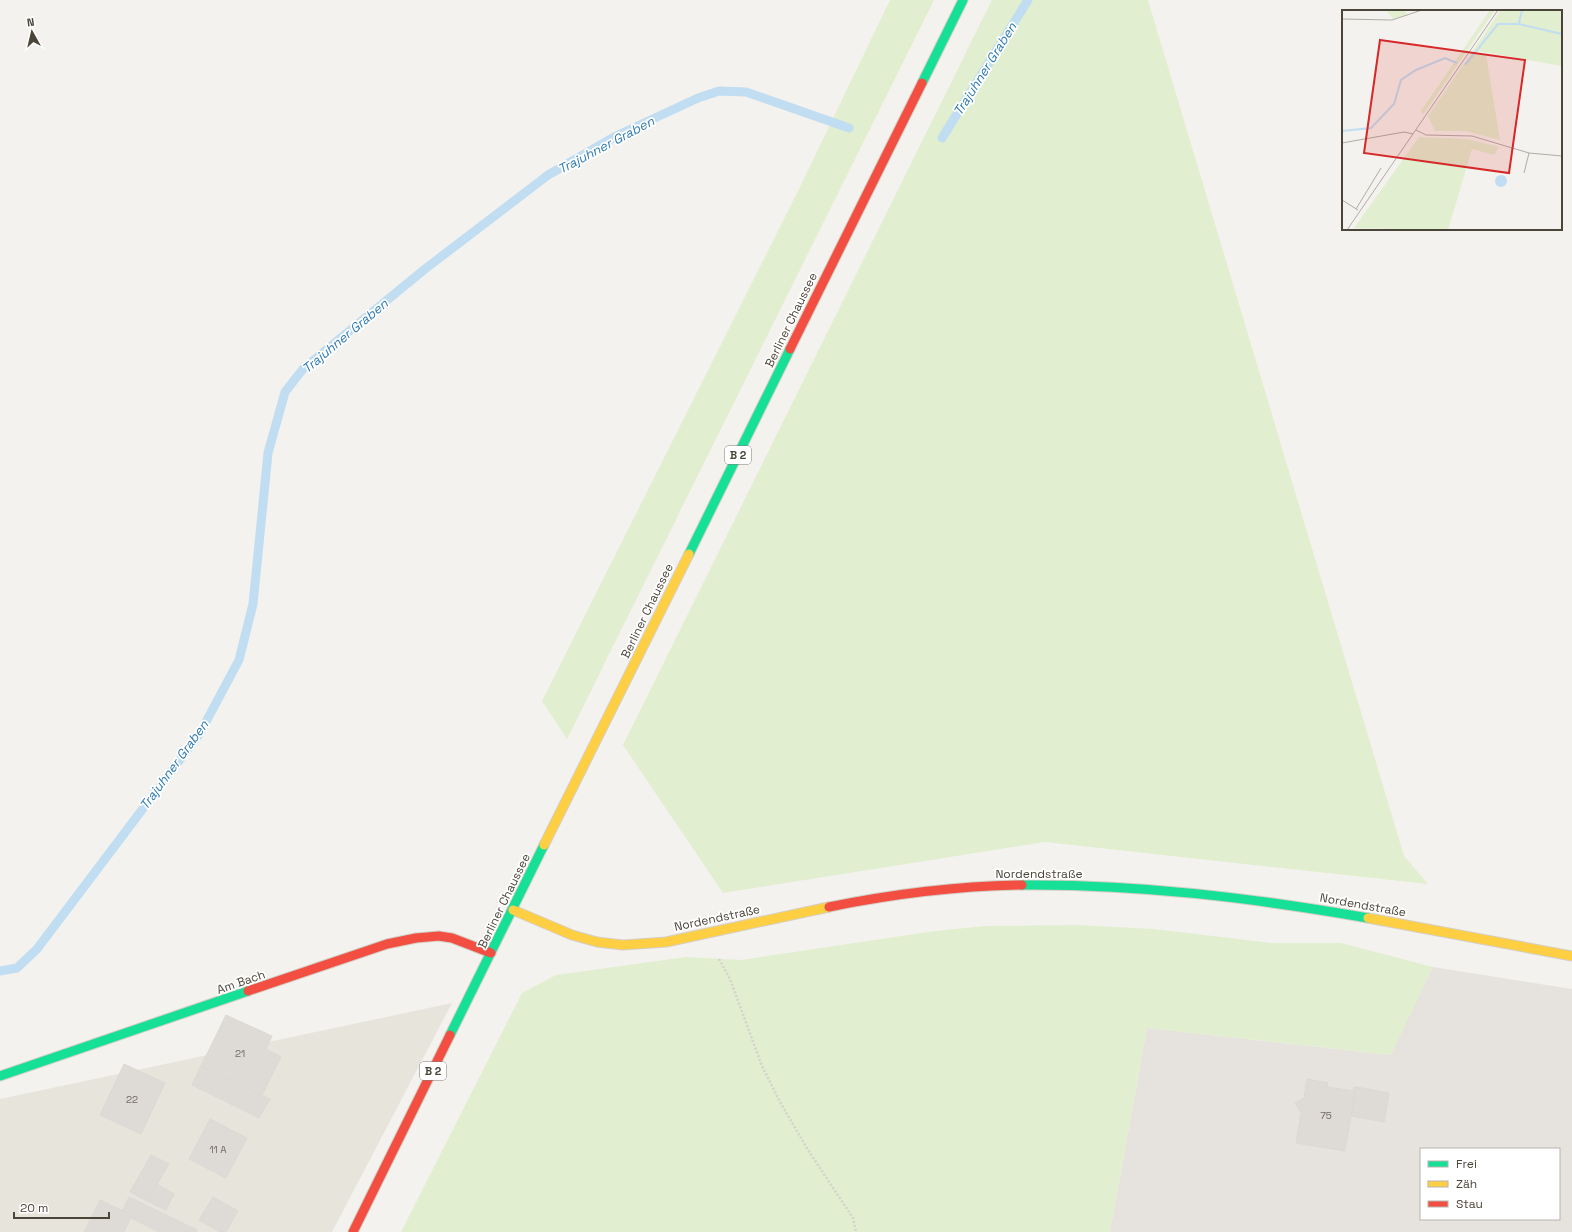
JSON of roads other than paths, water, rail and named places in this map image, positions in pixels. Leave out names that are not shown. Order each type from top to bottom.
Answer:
[{"type":"street","name":"Berliner Chaussee","points":[[353,1232],[963,0]]},
{"type":"street","name":"Nordendstraße","points":[[513,910],[583,938],[609,944],[634,945],[681,938],[818,909],[903,893],[955,888],[1010,886],[1122,886],[1185,891],[1298,906],[1572,956]]},
{"type":"street","name":"Am Bach","points":[[0,1076],[387,944],[416,938],[446,937],[468,943],[491,953]]},
{"type":"waterway","name":"Trajuhner Graben","points":[[942,138],[1028,0]]},
{"type":"waterway","name":"Trajuhner Graben","points":[[0,971],[17,968],[37,949],[200,733],[239,660],[253,604],[268,453],[285,392],[303,369],[425,269],[548,175],[616,136],[698,98],[719,91],[746,92],[849,128]]}]
